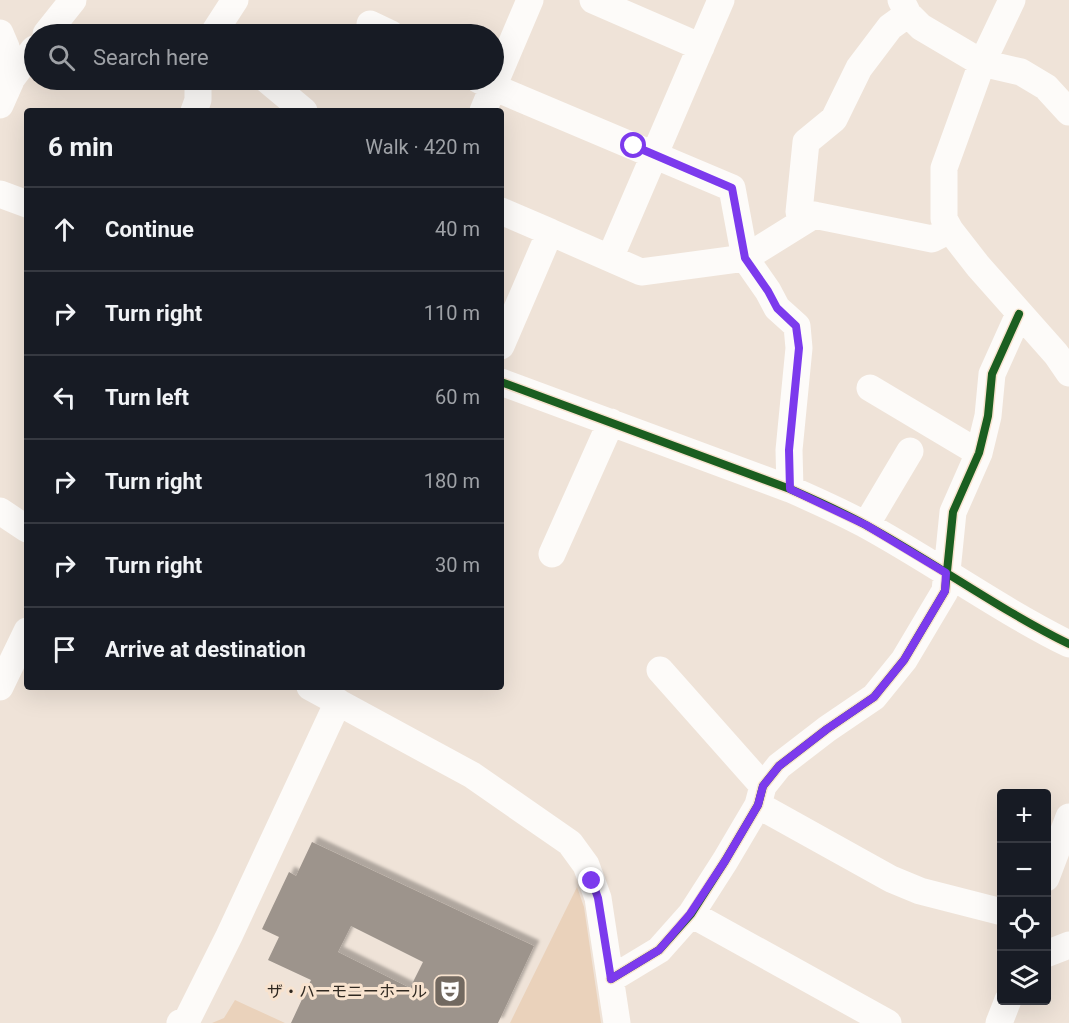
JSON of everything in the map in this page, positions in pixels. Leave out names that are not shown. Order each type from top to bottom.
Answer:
[{"type":"street","points":[[54,24],[73,0]]},
{"type":"street","points":[[219,24],[235,0]]},
{"type":"street","points":[[504,53],[530,0]]},
{"type":"street","points":[[593,0],[701,47]]},
{"type":"street","points":[[610,258],[721,0]]},
{"type":"street","points":[[1012,0],[982,63],[944,168],[944,219],[950,230],[1019,314],[1056,354],[1069,373]]},
{"type":"street","points":[[950,230],[932,239],[799,212],[806,142],[834,119],[859,68],[904,7],[921,27],[982,63],[1021,72],[1046,87],[1069,112]]},
{"type":"street","points":[[0,33],[6,47],[12,78]]},
{"type":"street","points":[[0,105],[12,78],[24,62]]},
{"type":"street","points":[[195,108],[198,90]]},
{"type":"street","points":[[279,90],[300,108]]},
{"type":"street","points":[[485,92],[654,154],[732,188],[745,258],[777,308],[796,326],[799,348],[789,450],[790,489]]},
{"type":"street","points":[[0,194],[24,203]]},
{"type":"street","points":[[504,212],[641,272],[745,258],[814,215]]},
{"type":"street","points":[[504,339],[550,232]]},
{"type":"street","points":[[611,979],[659,950],[690,914],[725,861],[760,795],[779,766],[874,697],[904,660],[945,591],[953,512],[979,453],[988,416],[992,374],[1019,314]]},
{"type":"street","points":[[504,383],[790,489],[866,525],[1027,623],[1069,644]]},
{"type":"street","points":[[870,388],[979,453]]},
{"type":"street","points":[[552,554],[611,422]]},
{"type":"street","points":[[866,525],[910,451]]},
{"type":"street","points":[[0,512],[24,527]]},
{"type":"street","points":[[0,687],[24,637]]},
{"type":"street","points":[[660,670],[760,795],[891,879],[920,891],[997,911]]},
{"type":"street","points":[[316,690],[472,775],[570,843],[586,865],[598,898],[617,1023]]},
{"type":"street","points":[[180,1023],[187,1020],[338,702]]},
{"type":"street","points":[[1051,867],[1069,817]]},
{"type":"street","points":[[690,914],[887,1023]]},
{"type":"street","points":[[1051,952],[1069,945]]},
{"type":"street","points":[[999,1023],[1006,1005]]},
{"type":"shaded area","points":[[577,887],[584,907],[601,1023],[510,1023]]},
{"type":"shaded area","points":[[235,1000],[285,1023],[212,1023],[224,1018]]},
{"type":"building","points":[[312,842],[534,946],[498,1023],[291,1023],[311,980],[268,960],[279,937],[262,929],[289,872],[296,876]],"holes":[[[351,926],[423,962],[410,988],[338,952]]]},
{"type":"cycle path","points":[[611,979],[659,950],[691,914],[758,805],[763,786],[779,766],[874,697],[904,660],[945,591],[953,512],[979,453],[988,416],[992,374],[1019,314]]},
{"type":"cycle path","points":[[504,383],[790,489],[827,506],[855,519],[1017,616],[1069,644]]},
{"type":"place","name":"ザ・ハーモニーホール","points":[[450,991]]},
{"type":"route","points":[[592,881],[598,898],[611,979],[659,950],[690,914],[758,805],[763,786],[779,766],[874,697],[904,660],[945,591],[946,573],[866,525],[790,489],[789,450],[799,348],[796,326],[777,308],[745,258],[732,188],[634,146]]}]
